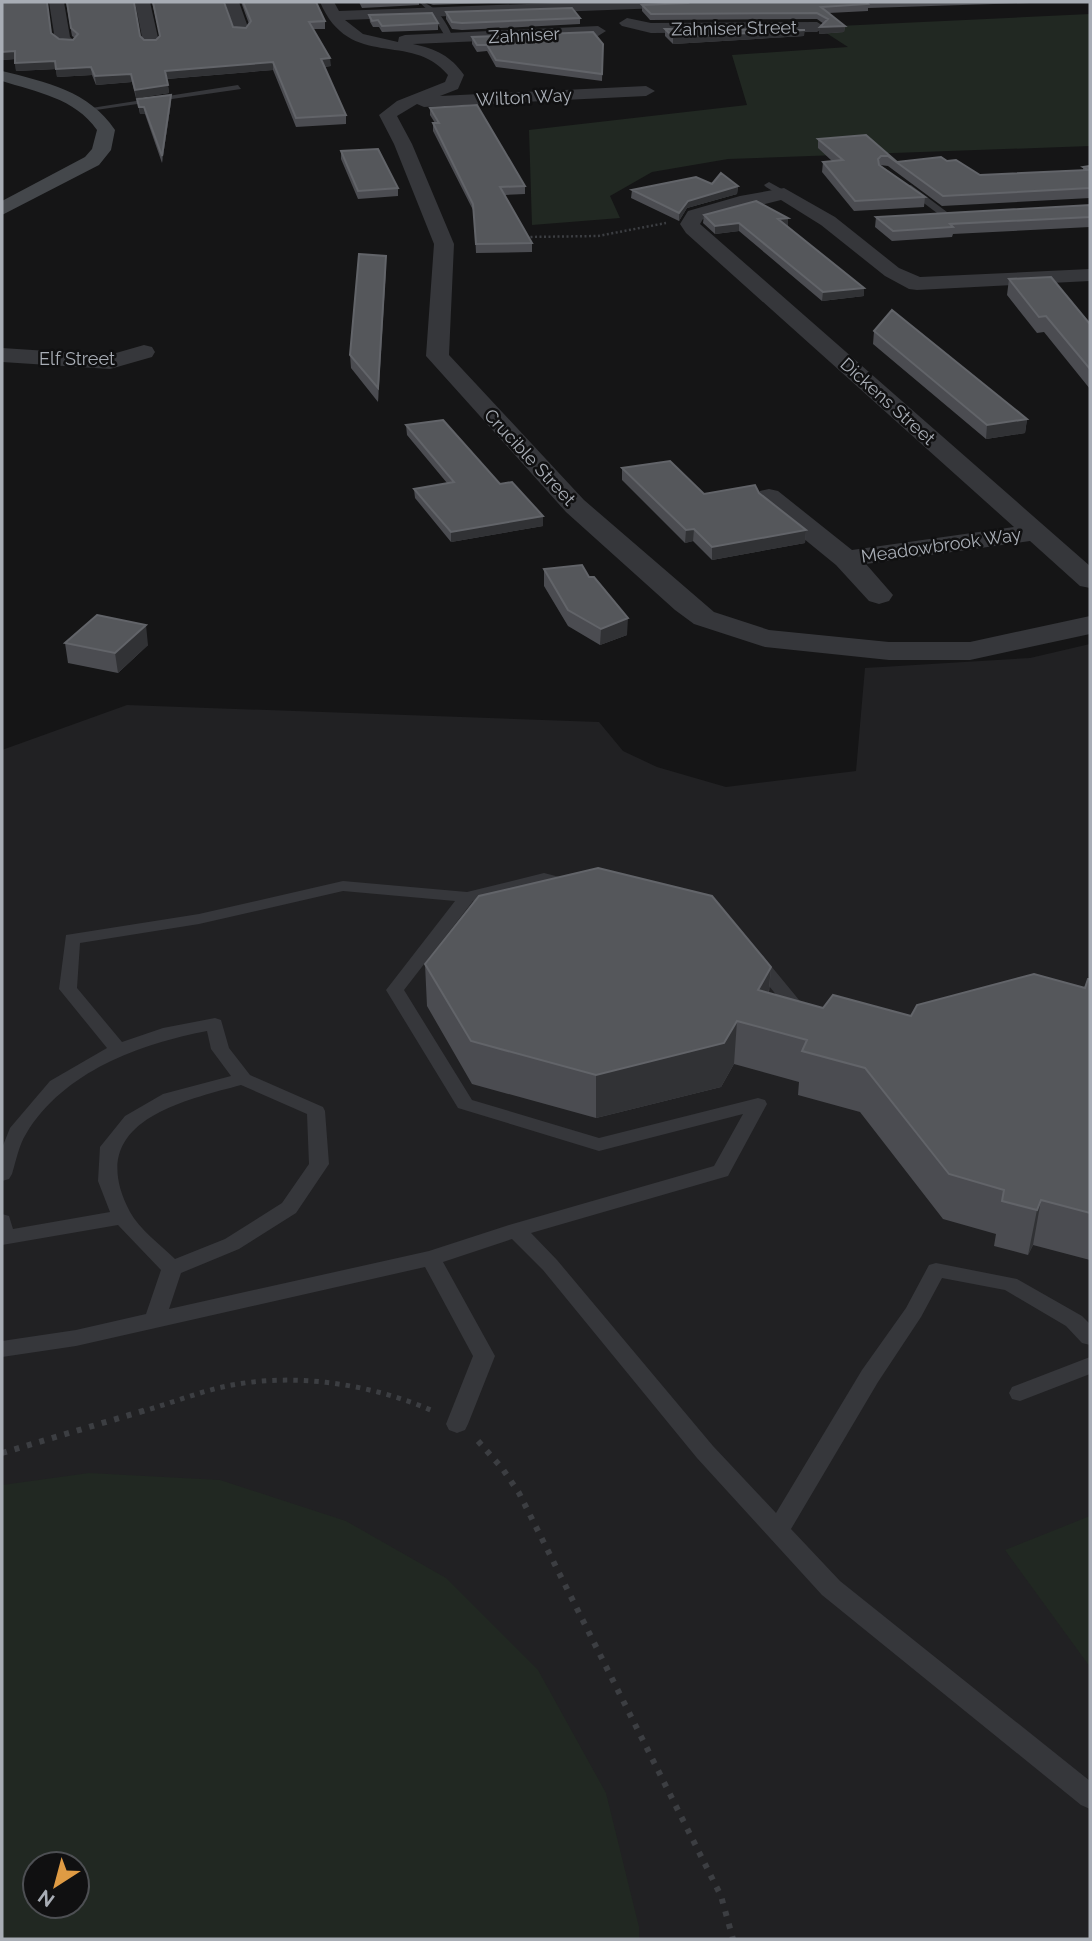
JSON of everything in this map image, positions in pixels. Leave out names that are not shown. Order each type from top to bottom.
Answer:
[{"type":"street","points":[[2,3],[26,2]]},
{"type":"street","points":[[56,2],[63,40],[68,42]]},
{"type":"street","points":[[142,2],[152,42]]},
{"type":"street","points":[[232,2],[241,30]]},
{"type":"street","points":[[330,9],[688,2]]},
{"type":"street","name":"Zahniser Street","points":[[567,4],[616,21],[651,28],[817,27]]},
{"type":"street","points":[[330,9],[347,31],[376,41],[414,49],[451,65],[456,75],[452,85],[402,103]]},
{"type":"street","name":"Zahniser","points":[[451,38],[598,31]]},
{"type":"street","points":[[376,41],[451,38]]},
{"type":"street","points":[[2,76],[75,99],[89,109],[106,130],[101,150],[92,161],[2,209]]},
{"type":"street","name":"Wilton Way","points":[[402,103],[646,91]]},
{"type":"street","name":"Crucible Street","points":[[402,103],[388,115],[403,144],[444,244],[437,356],[575,506],[704,618],[765,638],[889,651],[970,651],[1090,625]]},
{"type":"street","points":[[691,219],[716,208],[777,189],[828,221],[892,272],[917,284],[1085,280]]},
{"type":"street","points":[[918,216],[951,214]]},
{"type":"street","name":"Dickens Street","points":[[691,219],[692,229],[1090,580]]},
{"type":"street","points":[[828,221],[854,219]]},
{"type":"street","name":"Elf Street","points":[[6,355],[110,362],[144,352]]},
{"type":"street","name":"Meadowbrook Way","points":[[769,497],[846,559],[879,595]]},
{"type":"street","name":"Meadowbrook Way","points":[[846,559],[1035,532]]},
{"type":"lane","points":[[428,7],[451,38]]},
{"type":"lane","points":[[89,109],[238,87]]},
{"type":"lane","points":[[899,180],[951,214]]},
{"type":"lane","points":[[118,1049],[68,989],[72,939],[199,919],[343,886],[467,897],[544,878],[597,892]]},
{"type":"lane","points":[[2,1349],[76,1338],[431,1258],[516,1230],[721,1171],[758,1104],[599,1145],[465,1104],[395,990],[467,897]]},
{"type":"lane","points":[[746,948],[798,1010]]},
{"type":"lane","points":[[2,1174],[17,1132],[57,1085],[118,1049],[163,1034],[215,1024],[220,1049],[243,1079],[316,1111],[319,1164],[289,1208],[232,1244],[172,1268]]},
{"type":"lane","points":[[172,1268],[122,1216],[108,1181],[110,1147],[132,1120],[170,1098],[243,1079]]},
{"type":"lane","points":[[2,1221],[3,1238],[122,1216]]},
{"type":"lane","points":[[516,1230],[550,1265],[705,1452],[831,1588],[1090,1797]]},
{"type":"lane","points":[[431,1258],[484,1356],[457,1424]]},
{"type":"lane","points":[[155,1320],[172,1268]]},
{"type":"lane","points":[[778,1531],[870,1376],[914,1312],[936,1270],[1010,1284],[1074,1321],[1090,1338]]},
{"type":"lane","points":[[1020,1393],[1090,1365]]},
{"type":"path","points":[[520,237],[598,236],[691,219]]},
{"type":"path","points":[[2,1453],[228,1386],[267,1381],[344,1385],[422,1406],[457,1424],[483,1445],[519,1493],[721,1896],[733,1939]]},
{"type":"shaded area","points":[[1090,14],[1090,146],[728,159],[652,172],[610,196],[620,218],[532,225],[529,130],[747,105],[732,55],[848,47],[817,27]]},
{"type":"shaded area","points":[[1090,644],[1090,1939],[2,1939],[2,750],[127,705],[599,722],[623,751],[657,767],[726,787],[856,771],[865,668],[1030,658]]},
{"type":"shaded area","points":[[89,1473],[220,1480],[346,1521],[446,1578],[538,1670],[606,1793],[639,1927],[639,1939],[2,1939],[2,1485]]},
{"type":"shaded area","points":[[1090,1516],[1090,1667],[1005,1550]]},
{"type":"building","points":[[47,2],[51,33],[59,39],[73,40],[78,34],[71,28],[67,2],[134,2],[140,36],[144,40],[156,40],[160,36],[153,2],[224,2],[233,27],[246,28],[251,21],[243,2],[316,2],[325,21],[309,22],[330,58],[321,59],[346,115],[296,118],[273,62],[165,71],[168,85],[135,90],[131,74],[95,76],[91,67],[56,69],[55,61],[15,63],[15,51],[2,52],[2,3]]},
{"type":"building","points":[[690,2],[868,4],[821,7],[845,26],[820,27],[828,19],[817,13],[651,14],[642,5]]},
{"type":"building","points":[[572,8],[580,18],[462,23],[452,22],[446,12]]},
{"type":"building","points":[[432,13],[438,23],[382,26],[378,20],[372,21],[369,15]]},
{"type":"building","points":[[665,29],[805,30],[673,37]]},
{"type":"building","points":[[593,32],[603,44],[602,74],[496,60],[487,45],[477,45],[472,37]]},
{"type":"building","points":[[171,95],[162,156],[144,107],[139,107],[137,99]]},
{"type":"building","points":[[477,105],[525,186],[500,187],[532,243],[476,244],[473,204],[433,123],[439,123],[430,108]]},
{"type":"building","points":[[866,135],[897,162],[941,157],[947,161],[956,160],[980,175],[1088,170],[1083,167],[1090,166],[1090,188],[943,196],[888,156],[881,156],[878,159],[879,165],[925,197],[855,201],[823,162],[843,160],[818,139]]},
{"type":"building","points":[[378,149],[398,188],[358,191],[341,151]]},
{"type":"building","points":[[721,173],[738,186],[688,201],[679,213],[632,190],[696,177],[712,184]]},
{"type":"building","points":[[756,201],[788,218],[778,219],[864,288],[823,292],[739,223],[715,226],[704,215]]},
{"type":"building","points":[[1090,205],[1090,217],[950,224],[953,227],[893,231],[876,217]]},
{"type":"building","points":[[359,254],[386,256],[378,388],[350,355]]},
{"type":"building","points":[[1051,277],[1090,324],[1090,369],[1046,316],[1039,317],[1009,279]]},
{"type":"building","points":[[892,310],[1027,419],[987,425],[874,331]]},
{"type":"building","points":[[443,420],[500,484],[512,482],[543,516],[451,532],[414,489],[454,482],[406,425]]},
{"type":"building","points":[[670,461],[704,494],[755,485],[759,493],[806,530],[712,547],[694,529],[686,530],[622,468]]},
{"type":"building","points":[[582,565],[589,577],[594,577],[628,618],[601,629],[568,610],[544,569]]},
{"type":"building","points":[[97,615],[146,625],[115,653],[65,643]]},
{"type":"building","points":[[598,868],[712,896],[771,967],[758,990],[823,1008],[833,995],[911,1016],[917,1005],[1034,974],[1085,988],[1090,979],[1090,1213],[1041,1200],[1037,1210],[1002,1201],[1004,1190],[949,1174],[865,1068],[802,1051],[807,1040],[737,1021],[724,1043],[596,1075],[471,1041],[425,964],[479,896]]}]
